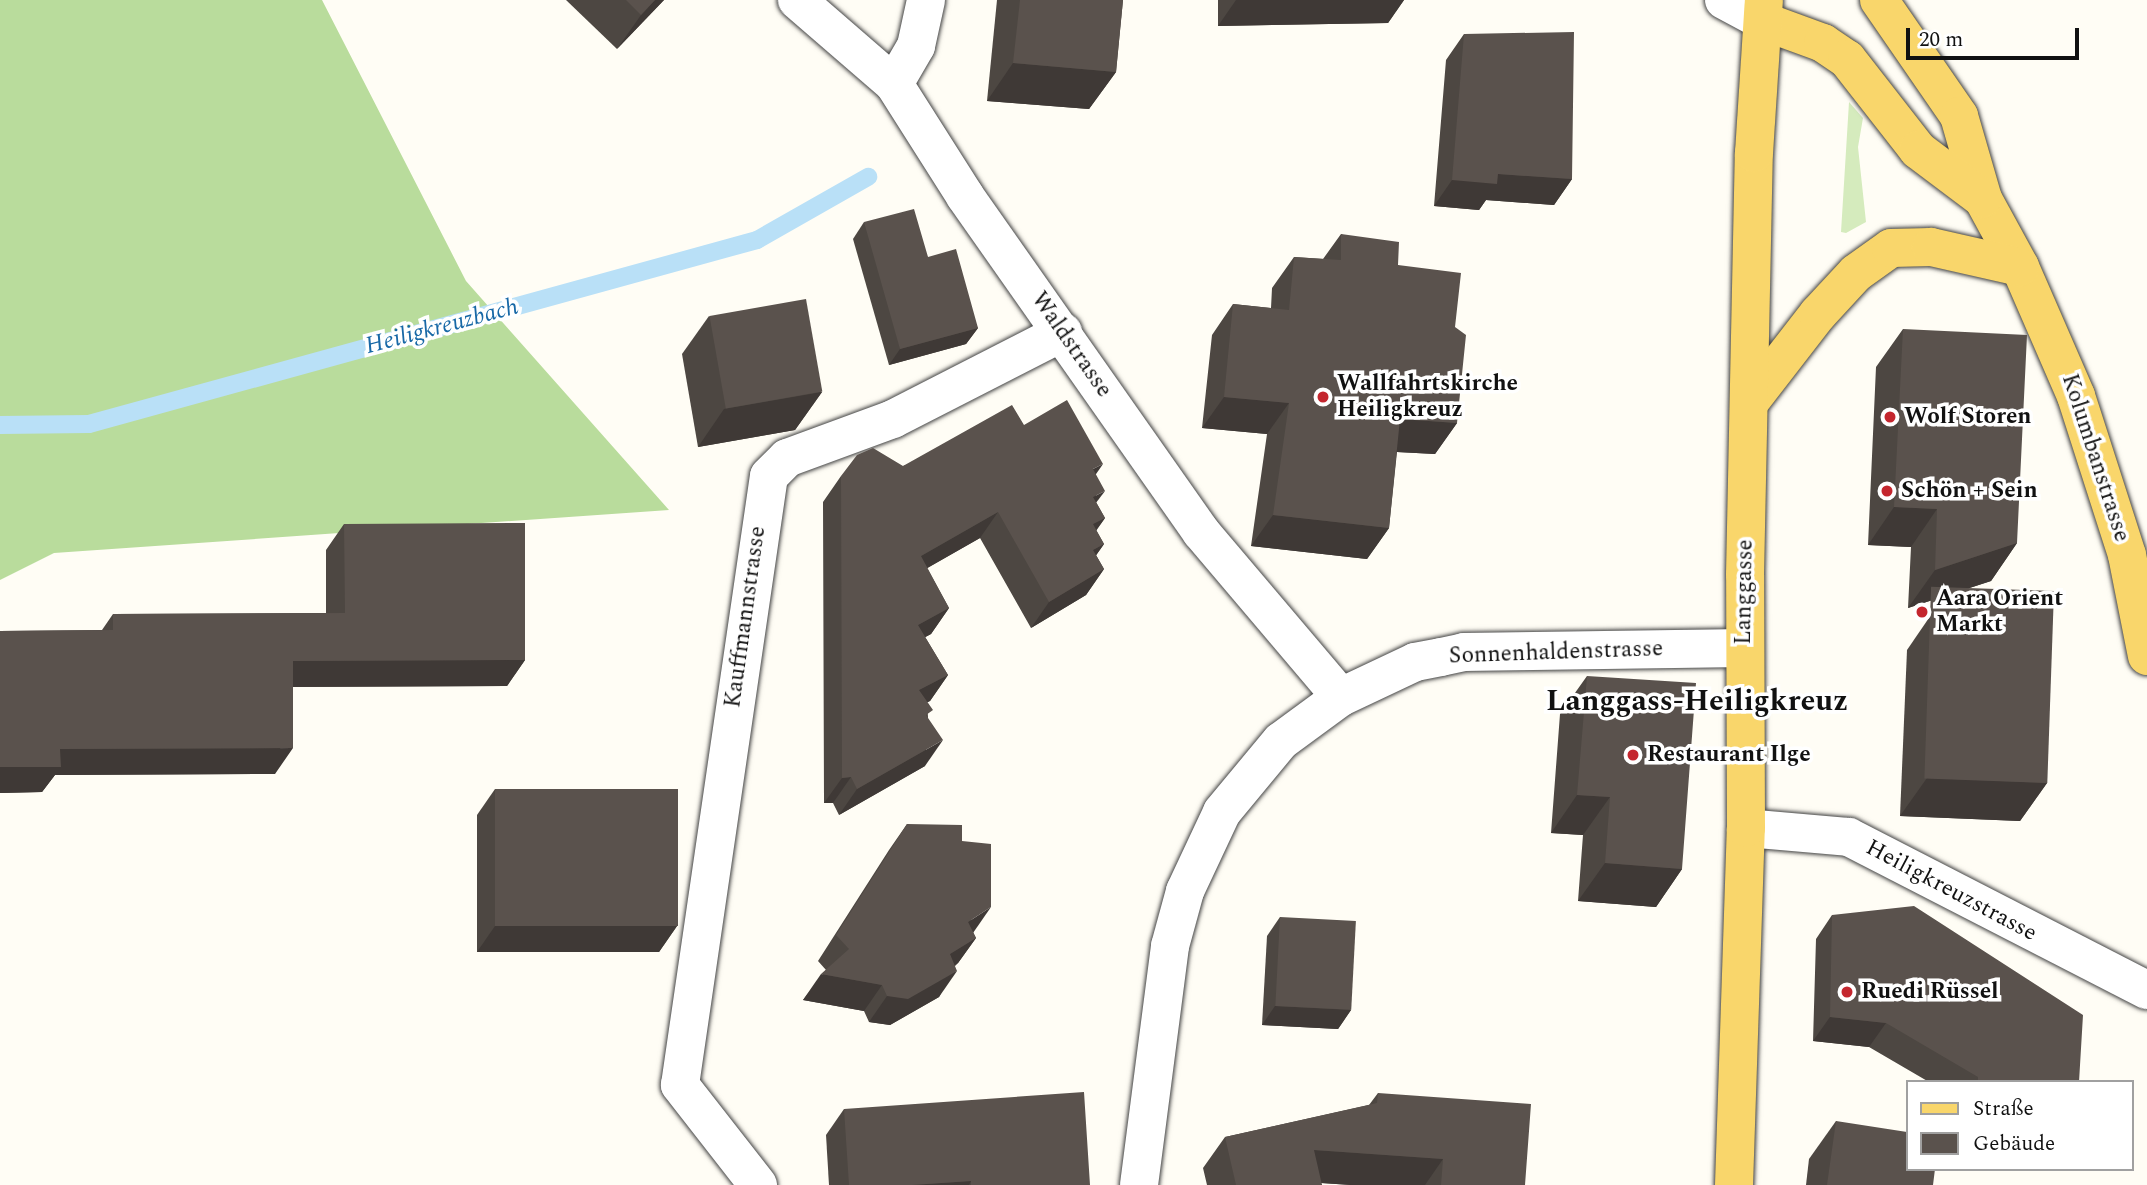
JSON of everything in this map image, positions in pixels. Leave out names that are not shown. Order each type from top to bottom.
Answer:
[{"type":"main road","name":"Kolumbanstrasse","points":[[1879,0],[1959,116],[1983,200],[2020,267],[2076,396],[2127,555],[2147,656]]},
{"type":"main road","name":"Kolumbanstrasse","points":[[1763,11],[1847,59],[1918,150],[1983,200]]},
{"type":"main road","name":"Langgasse","points":[[1734,1185],[1746,828],[1744,649],[1752,399],[1754,153],[1763,11]]},
{"type":"main road","points":[[1752,399],[1827,303],[1856,273],[1891,248],[1931,247],[2020,267]]},
{"type":"street","name":"Waldstrasse","points":[[797,0],[894,85],[965,196],[1201,531],[1341,697]]},
{"type":"street","points":[[894,85],[916,46],[926,0]]},
{"type":"street","points":[[1724,0],[1763,11]]},
{"type":"street","name":"Kauffmannstrasse","points":[[758,1185],[680,1085],[769,477],[787,458],[893,419],[1063,332]]},
{"type":"street","name":"Sonnenhaldenstrasse","points":[[1139,1185],[1170,946],[1201,850],[1248,776],[1281,741],[1341,697],[1415,662],[1464,652],[1744,649]]},
{"type":"street","name":"Heiligkreuzstrasse","points":[[1746,828],[1849,837],[2147,990]]},
{"type":"green space","points":[[0,0],[322,0],[466,281],[669,510],[54,553],[0,580]]},
{"type":"green space","points":[[1849,102],[1863,118],[1858,147],[1866,222],[1846,233],[1841,232]]},
{"type":"building","points":[[626,0],[655,0],[641,15]]},
{"type":"building","points":[[1020,0],[1123,0],[1116,72],[1013,63]]},
{"type":"building","points":[[1574,32],[1572,179],[1498,174],[1497,184],[1452,180],[1464,34]]},
{"type":"building","points":[[914,209],[928,257],[956,249],[978,328],[900,349],[864,222]]},
{"type":"building","name":"Wallfahrtskirche Heiligkreuz","points":[[1341,234],[1399,242],[1398,265],[1461,273],[1455,327],[1466,335],[1457,423],[1400,419],[1389,528],[1273,515],[1289,403],[1224,397],[1233,304],[1289,310],[1294,257],[1341,260]]},
{"type":"building","points":[[806,299],[822,392],[726,409],[709,316]]},
{"type":"building","points":[[1903,329],[2027,335],[2017,543],[1935,570],[1937,509],[1894,507]]},
{"type":"building","points":[[1067,400],[1103,464],[1093,469],[1105,491],[1093,497],[1105,518],[1093,524],[1104,544],[1093,550],[1104,569],[1049,602],[998,512],[921,556],[949,608],[918,625],[948,675],[919,690],[933,710],[926,715],[943,740],[857,789],[851,777],[842,778],[841,476],[857,455],[873,448],[903,466],[1012,405],[1024,425]]},
{"type":"building","points":[[525,523],[525,660],[293,661],[293,748],[60,749],[61,767],[0,767],[0,631],[113,630],[113,614],[345,613],[344,524]]},
{"type":"building","points":[[1931,587],[2054,591],[2047,783],[1924,779]]},
{"type":"building","points":[[1587,676],[1696,683],[1682,869],[1605,863],[1610,797],[1577,795]]},
{"type":"building","points":[[495,789],[678,789],[678,926],[495,926]]},
{"type":"building","points":[[907,824],[962,825],[962,841],[991,844],[991,907],[968,922],[976,938],[950,954],[957,971],[908,999],[887,996],[882,985],[821,974],[849,949],[836,935]]},
{"type":"building","points":[[1914,906],[2083,1015],[2079,1080],[1978,1080],[1978,1077],[1886,1023],[1830,1017],[1832,915]]},
{"type":"building","points":[[1280,917],[1356,921],[1351,1010],[1275,1006]]},
{"type":"building","points":[[1084,1092],[1090,1185],[971,1185],[971,1181],[849,1185],[844,1109]]},
{"type":"building","points":[[1378,1093],[1531,1104],[1525,1185],[1441,1185],[1443,1159],[1314,1150],[1322,1185],[1236,1185],[1225,1137],[1377,1103]]},
{"type":"building","points":[[1836,1121],[1906,1132],[1906,1171],[1935,1171],[1933,1185],[1827,1185]]},
{"type":"waterway","name":"Heiligkreuzbach","points":[[0,425],[89,424],[757,240],[868,177]]},
{"type":"place","name":"Wallfahrtskirche Heiligkreuz","points":[[1323,397]]},
{"type":"place","name":"Wolf Storen","points":[[1890,417]]},
{"type":"place","name":"Schön + Sein","points":[[1887,491]]},
{"type":"place","name":"Aara Orient Markt","points":[[1922,612]]},
{"type":"place","name":"Restaurant Ilge","points":[[1633,755]]},
{"type":"place","name":"Ruedi Rüssel","points":[[1847,992]]},
{"type":"district","name":"Langgass-Heiligkreuz","points":[[1697,701]]}]
